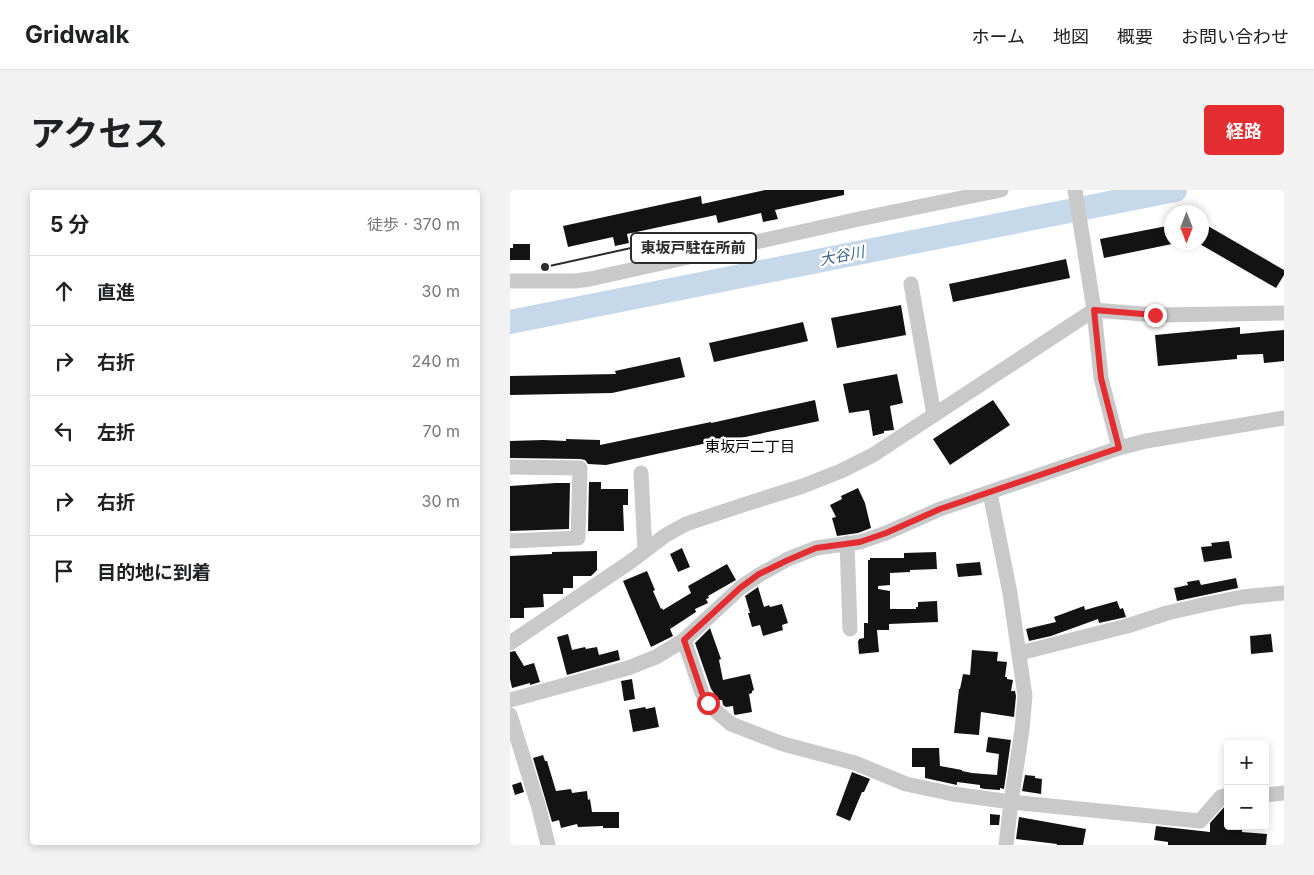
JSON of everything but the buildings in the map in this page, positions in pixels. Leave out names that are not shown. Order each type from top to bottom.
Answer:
[{"type":"street","points":[[510,281],[575,281],[590,279],[859,219],[1001,190]]},
{"type":"street","points":[[1076,193],[1094,310],[1101,378],[1119,448]]},
{"type":"street","points":[[911,284],[934,415]]},
{"type":"street","points":[[510,643],[630,562],[666,535],[686,524],[804,486],[873,455],[1094,310],[1155,315],[1284,313]]},
{"type":"street","points":[[510,700],[628,668],[656,657],[684,640],[740,588],[759,574],[816,548],[860,542],[886,533],[940,509],[1119,448],[1146,441],[1284,418]]},
{"type":"street","points":[[510,467],[580,468],[578,538],[510,541]]},
{"type":"street","points":[[641,473],[644,551]]},
{"type":"street","points":[[990,492],[1010,592],[1025,696],[1011,802],[1011,844]]},
{"type":"street","points":[[847,543],[850,629]]},
{"type":"street","points":[[1020,653],[1127,626],[1166,613],[1242,598],[1284,593]]},
{"type":"street","points":[[684,640],[702,693],[708,703],[731,724],[783,744],[855,763],[906,784],[953,794],[1011,802],[1200,821],[1221,797],[1224,796]]},
{"type":"street","points":[[510,715],[539,808],[548,845]]},
{"type":"street","points":[[1269,795],[1284,793]]},
{"type":"waterway","name":"大谷川","points":[[510,322],[1175,190]]},
{"type":"place","name":"東坂戸駐在所前","points":[[545,267]]},
{"type":"district","name":"東坂戸二丁目","points":[[750,447]]},
{"type":"route","points":[[708,703],[702,693],[684,640],[740,588],[759,574],[816,548],[860,542],[886,533],[940,509],[1119,448],[1101,378],[1094,310],[1155,315]]}]
